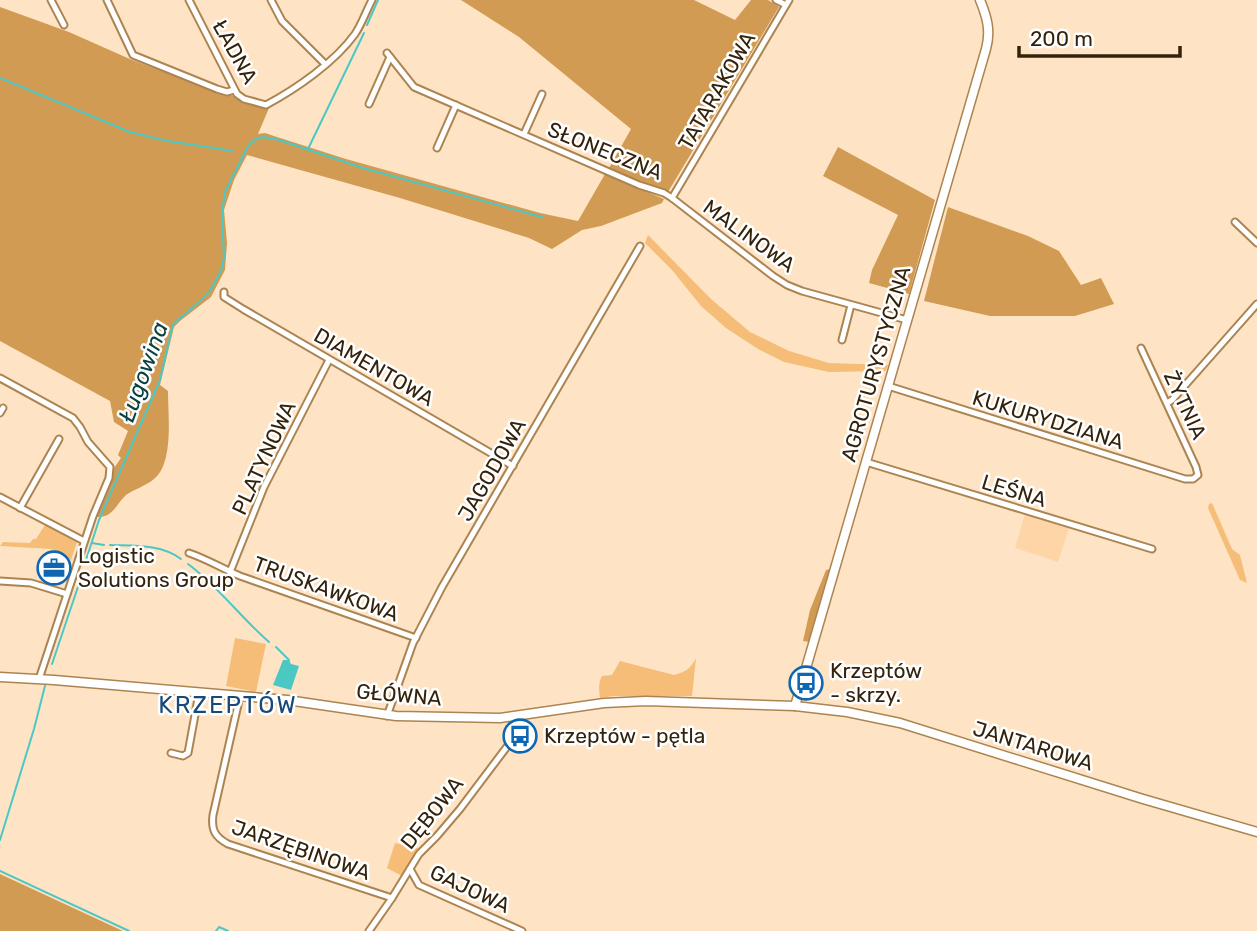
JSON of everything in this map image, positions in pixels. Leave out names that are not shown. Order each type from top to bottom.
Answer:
[{"type":"street","points":[[51,0],[64,25]]},
{"type":"street","points":[[107,0],[133,55],[216,89],[227,92],[234,90]]},
{"type":"street","name":"ŁADNA","points":[[189,0],[234,90],[244,99],[267,105],[291,92],[325,64]]},
{"type":"street","points":[[271,0],[282,21],[325,64],[355,35],[370,3],[361,1]]},
{"type":"street","points":[[776,0],[787,3]]},
{"type":"street","name":"AGROTURYSTYCZNA","points":[[795,706],[986,49],[989,32],[980,0]]},
{"type":"street","name":"TATARAKOWA","points":[[672,198],[787,3]]},
{"type":"street","name":"SŁONECZNA","points":[[369,104],[388,55],[414,86],[639,186],[672,198]]},
{"type":"street","name":"SŁONECZNA","points":[[524,134],[542,93]]},
{"type":"street","points":[[437,148],[456,105]]},
{"type":"street","name":"MALINOWA","points":[[672,198],[781,281],[802,290],[907,320]]},
{"type":"street","points":[[1236,222],[1257,243]]},
{"type":"street","name":"JAGODOWA","points":[[387,716],[415,638],[442,587],[640,246]]},
{"type":"street","name":"DIAMENTOWA","points":[[224,292],[224,298],[513,466]]},
{"type":"street","points":[[1167,403],[1257,304]]},
{"type":"street","points":[[842,340],[851,305]]},
{"type":"street","name":"ŻYTNIA","points":[[1141,348],[1198,475]]},
{"type":"street","name":"PLATYNOWA","points":[[230,572],[264,487],[330,360]]},
{"type":"street","points":[[0,378],[73,418],[88,442],[110,467],[109,478],[96,506],[39,678]]},
{"type":"street","name":"KUKURYDZIANA","points":[[888,386],[1185,479],[1193,479],[1198,475]]},
{"type":"street","points":[[20,508],[59,439]]},
{"type":"street","name":"LEŚNA","points":[[866,462],[1152,549]]},
{"type":"street","points":[[0,497],[84,541]]},
{"type":"street","name":"TRUSKAWKOWA","points":[[189,553],[230,572],[415,638]]},
{"type":"street","points":[[0,581],[31,583],[67,594]]},
{"type":"street","name":"GŁÓWNA","points":[[0,677],[39,678],[307,702],[387,716],[488,718],[646,701],[795,706]]},
{"type":"street","points":[[171,753],[183,756],[188,753],[199,692]]},
{"type":"street","name":"JARZĘBINOWA","points":[[240,696],[213,816],[214,834],[228,844],[393,898]]},
{"type":"street","name":"JANTAROWA","points":[[795,706],[883,719],[1257,832]]},
{"type":"street","name":"DĘBOWA","points":[[369,931],[393,898],[419,854],[455,814],[512,740],[516,729],[515,716]]},
{"type":"street","name":"GAJOWA","points":[[410,869],[419,885],[522,931]]},
{"type":"shaded area","points":[[461,0],[694,0],[735,20],[751,0],[768,0],[779,7],[668,192],[650,187],[609,168],[631,129],[519,37]]},
{"type":"shaded area","points":[[0,7],[217,92],[269,108],[258,134],[265,133],[346,159],[578,221],[605,174],[664,199],[662,203],[601,226],[582,230],[552,249],[529,238],[400,198],[247,155],[234,180],[224,210],[227,243],[225,270],[211,297],[174,327],[160,385],[168,391],[165,462],[154,479],[126,495],[111,513],[97,517],[96,511],[121,458],[118,455],[128,431],[114,422],[110,401],[0,341]]},
{"type":"shaded area","points":[[838,147],[935,200],[909,294],[869,283],[872,270],[898,215],[823,176]]},
{"type":"shaded area","points":[[948,207],[1028,236],[1059,251],[1081,285],[1101,278],[1114,304],[1075,316],[990,316],[924,301]]},
{"type":"shaded area","points":[[648,235],[711,299],[750,332],[789,351],[829,363],[888,365],[886,371],[829,372],[784,362],[758,349],[726,328],[701,306],[672,270],[645,243]]},
{"type":"shaded area","points":[[1212,503],[1232,549],[1240,555],[1247,583],[1240,580],[1208,508]]},
{"type":"shaded area","points":[[1025,514],[1069,528],[1058,562],[1015,548]]},
{"type":"shaded area","points":[[45,525],[77,542],[71,560],[51,549],[0,546],[3,542],[30,543]]},
{"type":"shaded area","points":[[51,549],[71,560],[64,583],[57,587],[40,581]]},
{"type":"shaded area","points":[[831,569],[810,642],[803,641],[810,610],[826,570]]},
{"type":"shaded area","points":[[235,638],[266,644],[256,692],[226,686]]},
{"type":"shaded area","points":[[696,658],[692,696],[600,698],[599,684],[602,676],[612,675],[620,661],[674,675],[688,669]]},
{"type":"shaded area","points":[[395,843],[418,848],[402,876],[387,868]]},
{"type":"shaded area","points":[[0,874],[123,931],[0,931]]},
{"type":"water","points":[[283,660],[289,660],[291,664],[299,666],[291,690],[273,685]]},
{"type":"waterway","name":"Ługowina","points":[[367,25],[378,0]]},
{"type":"waterway","name":"Ługowina","points":[[308,149],[364,33]]},
{"type":"waterway","points":[[0,78],[130,132],[233,151]]},
{"type":"waterway","name":"Ługowina","points":[[85,563],[99,520],[160,380],[173,324],[210,291],[221,271],[224,258],[222,213],[225,192],[247,148],[254,140],[262,137],[276,139],[363,168],[542,217]]},
{"type":"waterway","points":[[92,543],[104,545]]},
{"type":"waterway","points":[[110,545],[156,548],[181,559]]},
{"type":"waterway","points":[[188,564],[269,642]]},
{"type":"waterway","name":"Ługowina","points":[[52,664],[83,572]]},
{"type":"waterway","points":[[276,647],[289,660]]},
{"type":"waterway","name":"Ługowina","points":[[0,840],[45,686]]},
{"type":"waterway","points":[[0,871],[129,931]]},
{"type":"waterway","points":[[216,931],[219,927],[228,931]]},
{"type":"place","name":"Logistic Solutions Group","points":[[54,568]]},
{"type":"place","name":"Krzeptów - skrzy.","points":[[806,683]]},
{"type":"place","name":"Krzeptów - pętla","points":[[520,736]]},
{"type":"district","name":"KRZEPTÓW","points":[[228,705]]}]
